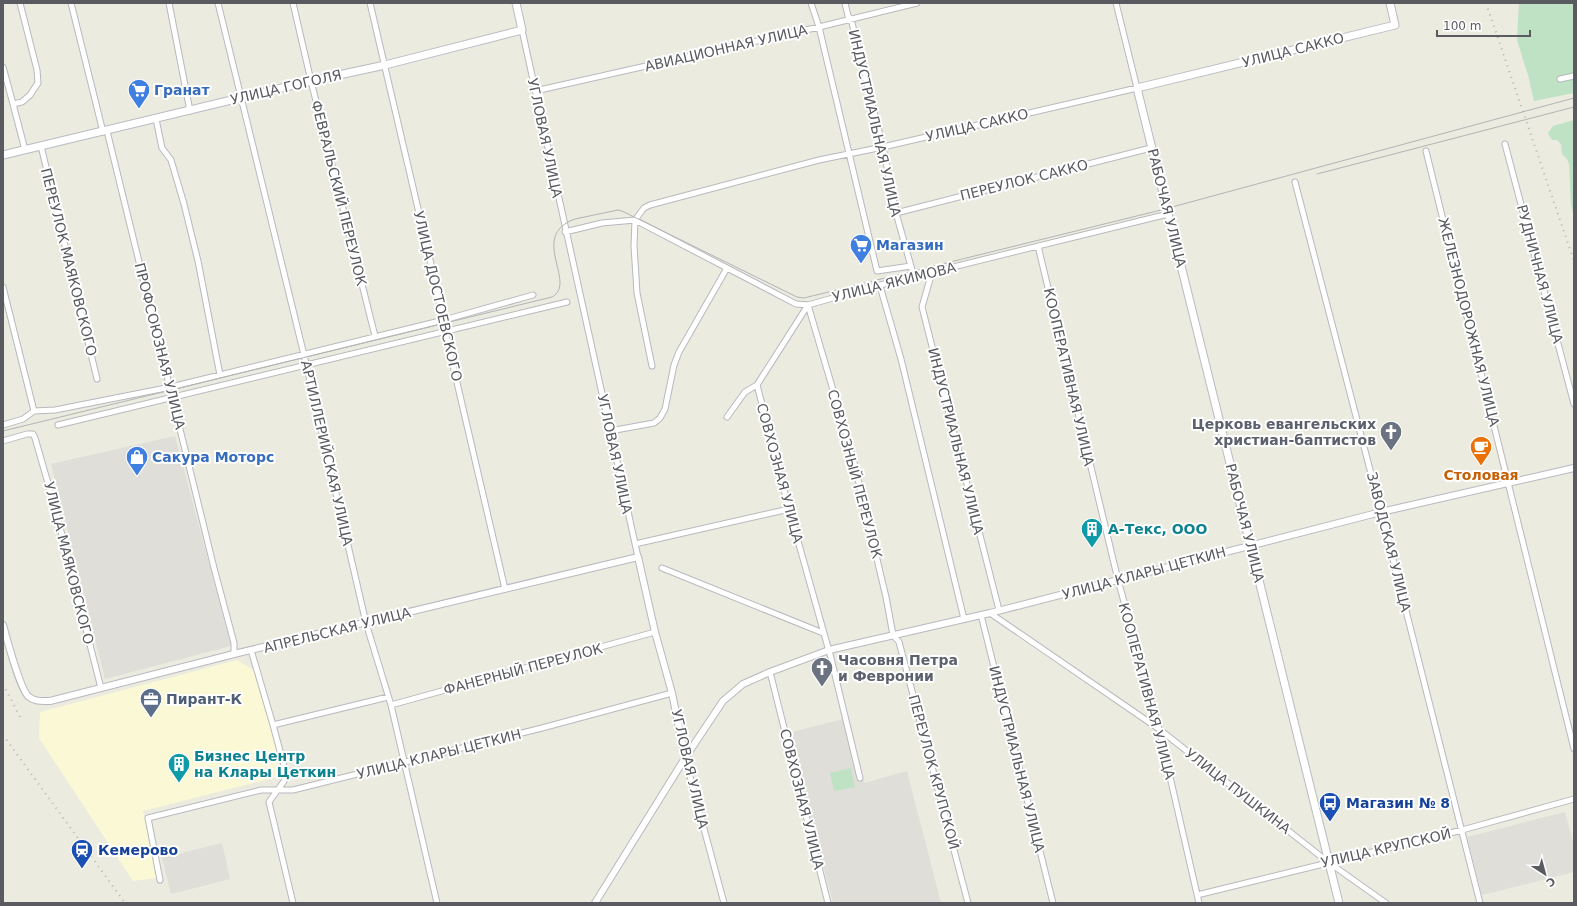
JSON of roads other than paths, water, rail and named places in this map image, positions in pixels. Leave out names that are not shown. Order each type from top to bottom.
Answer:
[{"type":"main road","name":"УГЛОВАЯ УЛИЦА","points":[[516,3],[522,30]]},
{"type":"main road","name":"УЛИЦА САККО","points":[[1137,88],[1395,25],[1390,3]]},
{"type":"main road","name":"УЛИЦА ГОГОЛЯ","points":[[3,155],[311,81],[385,65],[522,30]]},
{"type":"main road","name":"РАБОЧАЯ УЛИЦА","points":[[1137,88],[1339,903]]},
{"type":"street","points":[[13,104],[22,102],[30,95],[38,83],[37,70],[20,3]]},
{"type":"street","name":"ПРОФСОЮЗНАЯ УЛИЦА","points":[[70,3],[105,131],[171,388],[214,568],[234,643],[234,654]]},
{"type":"street","points":[[169,3],[190,110]]},
{"type":"street","name":"АРТИЛЛЕРИЙСКАЯ УЛИЦА","points":[[218,3],[304,354],[366,623],[391,705],[437,903]]},
{"type":"street","name":"ФЕВРАЛЬСКИЙ ПЕРЕУЛОК","points":[[293,3],[375,336]]},
{"type":"street","name":"УЛИЦА ДОСТОЕВСКОГО","points":[[370,3],[505,589]]},
{"type":"street","points":[[811,3],[819,27],[877,271],[911,266]]},
{"type":"street","name":"ИНДУСТРИАЛЬНАЯ УЛИЦА","points":[[845,3],[848,16],[851,19],[883,147],[896,213],[914,277]]},
{"type":"street","name":"АВИАЦИОННАЯ УЛИЦА","points":[[535,91],[819,27],[917,3]]},
{"type":"street","name":"РАБОЧАЯ УЛИЦА","points":[[1116,3],[1137,88]]},
{"type":"street","name":"УГЛОВАЯ УЛИЦА","points":[[522,30],[565,232],[655,632],[672,693],[685,758],[724,903]]},
{"type":"street","points":[[3,67],[25,150]]},
{"type":"street","points":[[1560,79],[1574,76]]},
{"type":"street","name":"УЛИЦА САККО","points":[[635,220],[644,208],[650,205],[820,160],[883,147],[1137,88]]},
{"type":"street","points":[[156,119],[162,148],[172,160],[198,260],[220,375]]},
{"type":"street","name":"РУДНИЧНАЯ УЛИЦА","points":[[1505,144],[1574,404]]},
{"type":"street","name":"ПЕРЕУЛОК МАЯКОВСКОГО","points":[[40,146],[97,379]]},
{"type":"street","name":"ПЕРЕУЛОК САККО","points":[[896,213],[1151,148]]},
{"type":"street","name":"ЖЕЛЕЗНОДОРОЖНАЯ УЛИЦА","points":[[1426,151],[1574,749]]},
{"type":"street","name":"ЗАВОДСКАЯ УЛИЦА","points":[[1295,182],[1381,512],[1480,903]]},
{"type":"street","name":"УЛИЦА ЯКИМОВА","points":[[635,220],[796,304],[808,305],[932,272],[1168,214]]},
{"type":"street","points":[[565,232],[602,223],[635,220],[634,246],[637,293],[652,366]]},
{"type":"street","name":"КООПЕРАТИВНАЯ УЛИЦА","points":[[1038,246],[1118,580],[1159,730],[1199,903]]},
{"type":"street","points":[[610,431],[654,423],[660,418],[665,409],[674,365],[679,352],[727,268]]},
{"type":"street","name":"ИНДУСТРИАЛЬНАЯ УЛИЦА","points":[[932,272],[922,307],[999,610]]},
{"type":"street","points":[[880,286],[900,359],[964,619]]},
{"type":"street","points":[[3,287],[34,411]]},
{"type":"street","points":[[3,425],[23,420],[34,411],[56,410],[171,388],[444,320],[533,295]]},
{"type":"street","points":[[58,425],[567,302]]},
{"type":"street","name":"СОВХОЗНАЯ УЛИЦА","points":[[808,305],[757,385],[789,509],[829,651],[860,778]]},
{"type":"street","name":"СОВХОЗНЫЙ ПЕРЕУЛОК","points":[[808,305],[853,458],[886,596],[893,635]]},
{"type":"street","points":[[727,417],[745,392],[757,385]]},
{"type":"street","name":"УЛИЦА МАЯКОВСКОГО","points":[[3,440],[27,434],[33,434],[35,438],[54,504],[101,688]]},
{"type":"street","name":"УЛИЦА КЛАРЫ ЦЕТКИН","points":[[595,903],[685,758],[723,701],[744,684],[770,672],[829,651],[990,613],[1381,512],[1574,468]]},
{"type":"street","points":[[635,544],[789,509]]},
{"type":"street","name":"АПРЕЛЬСКАЯ УЛИЦА","points":[[3,625],[20,680],[27,696],[35,701],[50,701],[234,654],[638,557]]},
{"type":"street","points":[[662,568],[823,633]]},
{"type":"street","name":"УЛИЦА ПУШКИНА","points":[[990,613],[1159,730],[1328,862],[1386,903]]},
{"type":"street","name":"ИНДУСТРИАЛЬНАЯ УЛИЦА","points":[[981,615],[1053,903]]},
{"type":"street","name":"ФАНЕРНЫЙ ПЕРЕУЛОК","points":[[391,705],[655,632]]},
{"type":"street","name":"ПЕРЕУЛОК КРУПСКОЙ","points":[[893,635],[899,642],[968,903]]},
{"type":"street","points":[[251,650],[287,777],[269,802],[293,903]]},
{"type":"street","name":"СОВХОЗНАЯ УЛИЦА","points":[[770,672],[828,903]]},
{"type":"street","name":"УЛИЦА КЛАРЫ ЦЕТКИН","points":[[160,880],[148,818],[261,790],[293,790],[404,763],[672,693]]},
{"type":"street","points":[[273,725],[388,697]]},
{"type":"street","name":"УЛИЦА КРУПСКОЙ","points":[[1197,895],[1462,830],[1574,799]]},
{"type":"tram line","points":[[3,431],[552,297],[559,290],[560,281],[554,247],[555,236],[562,227],[575,219],[618,210],[622,211],[797,297],[804,298],[1161,210],[1574,98]]},
{"type":"tram line","points":[[1317,174],[1574,107]]},
{"type":"railway","points":[[1486,3],[1574,261]]},
{"type":"railway","points":[[3,684],[22,721]]},
{"type":"railway","points":[[3,735],[125,903]]},
{"type":"place","name":"Гранат","points":[[139,110]]},
{"type":"place","name":"Магазин","points":[[861,264]]},
{"type":"place","name":"Церковь евангельских христиан-баптистов","points":[[1391,452]]},
{"type":"place","name":"Столовая","points":[[1481,466]]},
{"type":"place","name":"Сакура Моторс","points":[[137,476]]},
{"type":"place","name":"А-Текс, ООО","points":[[1092,548]]},
{"type":"place","name":"Часовня Петра и Февронии","points":[[822,688]]},
{"type":"place","name":"Пирант-К","points":[[151,718]]},
{"type":"place","name":"Бизнес Центр на Клары Цеткин","points":[[179,784]]},
{"type":"place","name":"Магазин № 8","points":[[1330,822]]},
{"type":"place","name":"Кемерово","points":[[82,870]]}]
